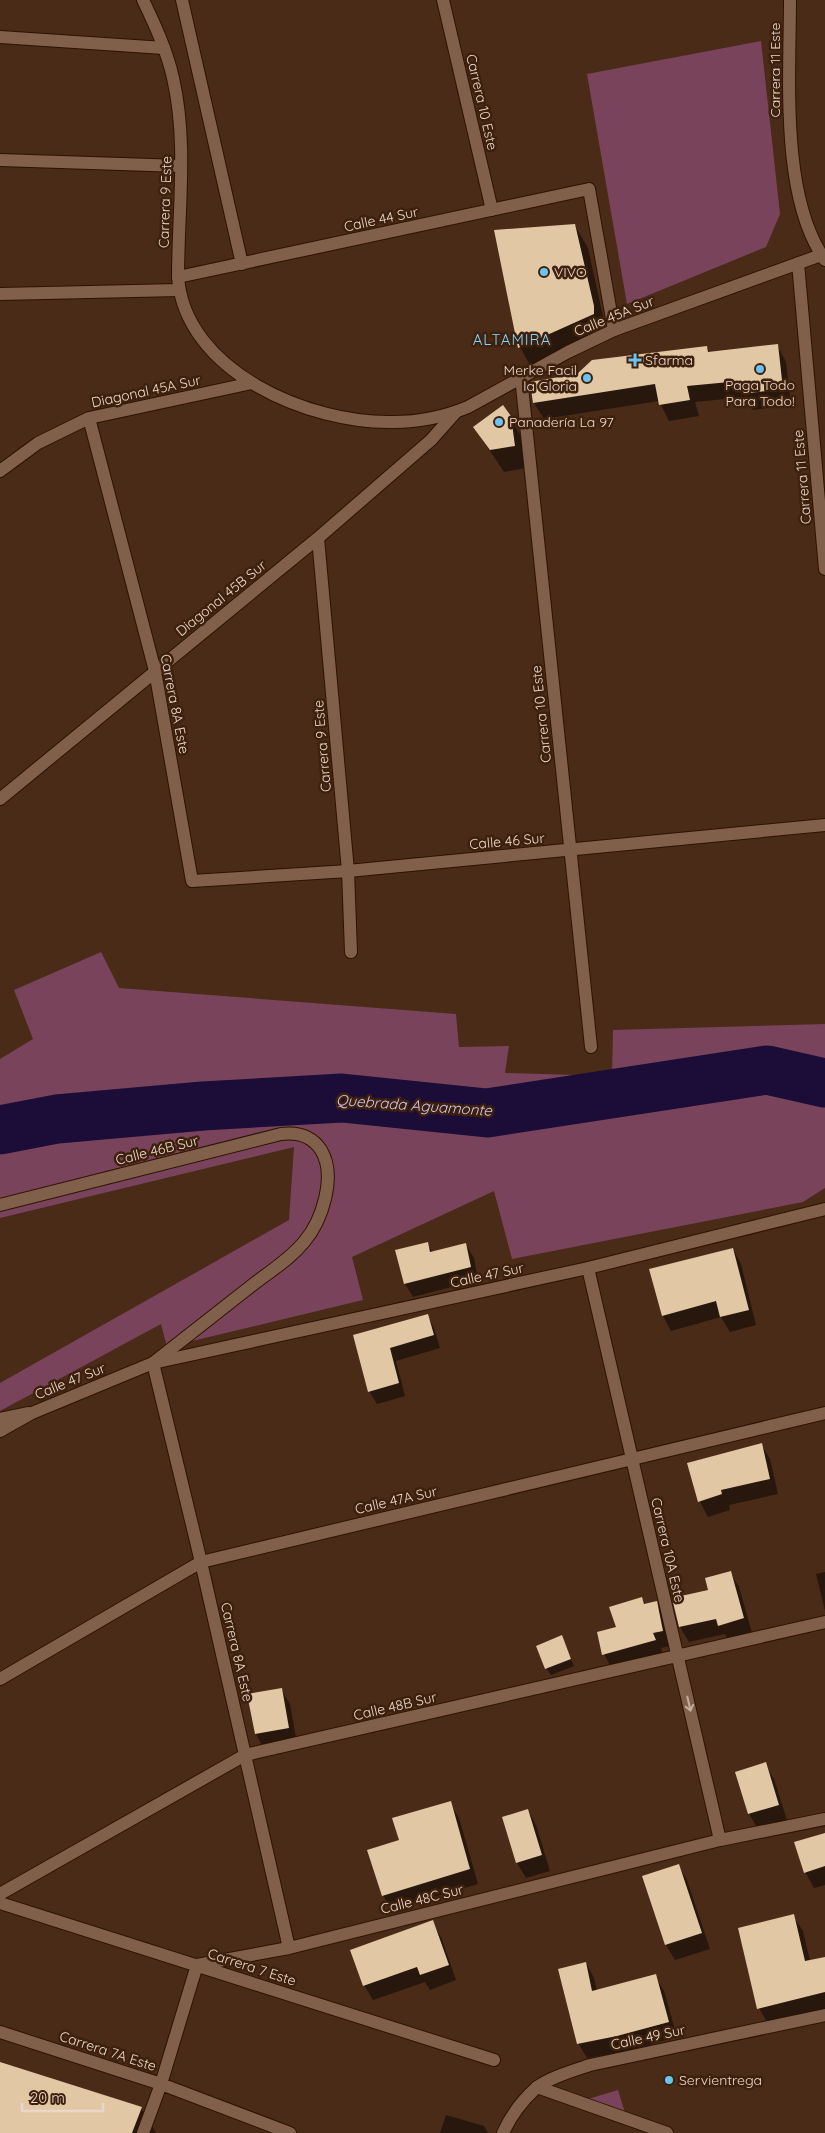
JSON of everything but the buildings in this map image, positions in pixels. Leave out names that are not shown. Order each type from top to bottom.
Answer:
[{"type":"street","name":"Carrera 9 Este","points":[[142,0],[164,48],[173,78],[178,108],[181,166],[178,284],[187,315],[198,333],[230,367],[252,383]]},
{"type":"street","points":[[182,0],[242,264]]},
{"type":"street","name":"Carrera 10 Este","points":[[443,0],[492,210]]},
{"type":"street","name":"Carrera 11 Este","points":[[790,0],[790,127],[793,164],[801,207],[823,257]]},
{"type":"street","points":[[0,37],[164,48]]},
{"type":"street","points":[[0,160],[181,166]]},
{"type":"street","name":"Calle 44 Sur","points":[[0,294],[178,284],[242,264],[590,189],[614,330]]},
{"type":"street","name":"Calle 45A Sur","points":[[252,383],[310,409],[364,421],[420,421],[468,407],[568,352],[614,330],[798,263],[823,257]]},
{"type":"street","name":"Carrera 11 Este","points":[[798,263],[825,569]]},
{"type":"street","name":"Carrera 10 Este","points":[[521,377],[591,1047]]},
{"type":"street","name":"Diagonal 45A Sur","points":[[0,471],[38,443],[89,418],[252,383]]},
{"type":"street","name":"Diagonal 45B Sur","points":[[0,799],[318,538],[430,440],[455,412]]},
{"type":"street","name":"Carrera 8A Este","points":[[89,418],[155,670],[192,881]]},
{"type":"street","name":"Carrera 9 Este","points":[[318,538],[348,871],[351,952]]},
{"type":"street","name":"Calle 46 Sur","points":[[192,881],[348,871],[825,824]]},
{"type":"street","name":"Calle 46B Sur","points":[[0,1205],[281,1134],[299,1134],[310,1139],[319,1147]]},
{"type":"street","name":"Calle 47 Sur","points":[[153,1363],[280,1265],[305,1242],[322,1212],[326,1196],[326,1163],[319,1147]]},
{"type":"street","name":"Calle 47 Sur","points":[[0,1431],[32,1413],[153,1363],[588,1268],[825,1209]]},
{"type":"street","name":"Carrera 10A Este","points":[[588,1268],[720,1840]]},
{"type":"street","name":"Carrera 8A Este","points":[[153,1363],[201,1562],[289,1948]]},
{"type":"street","points":[[0,1419],[32,1413]]},
{"type":"street","name":"Calle 47A Sur","points":[[0,1679],[201,1562],[825,1413]]},
{"type":"street","name":"Calle 48B Sur","points":[[0,1894],[245,1756],[825,1622]]},
{"type":"street","name":"Calle 48C Sur","points":[[197,1965],[289,1948],[720,1840],[825,1819]]},
{"type":"street","name":"Carrera 7 Este","points":[[0,1902],[494,2060]]},
{"type":"street","points":[[143,2133],[161,2084],[197,1965]]},
{"type":"street","name":"Calle 49 Sur","points":[[504,2133],[515,2113],[537,2088],[568,2072],[590,2065],[825,2015]]},
{"type":"street","name":"Carrera 7A Este","points":[[0,2032],[161,2084],[290,2133]]},
{"type":"street","points":[[537,2088],[667,2133]]},
{"type":"shaded area","points":[[761,41],[780,214],[766,247],[627,304],[587,74]]},
{"type":"shaded area","points":[[101,952],[119,988],[456,1014],[459,1047],[509,1046],[505,1073],[612,1076],[613,1030],[825,1024],[825,1188],[803,1202],[512,1259],[494,1191],[352,1257],[363,1300],[167,1347],[161,1324],[0,1411],[0,1383],[289,1220],[294,1147],[0,1218],[0,1059],[33,1039],[14,990]]},
{"type":"shaded area","points":[[618,2090],[626,2116],[581,2101]]},
{"type":"waterway","name":"Quebrada Aguamonte","points":[[0,1130],[57,1119],[203,1106],[342,1098],[487,1113],[767,1070],[825,1083]]},
{"type":"place","name":"VIVO","points":[[544,272]]},
{"type":"place","name":"Sfarma","points":[[635,360]]},
{"type":"place","name":"Paga Todo Para Todo!","points":[[760,369]]},
{"type":"place","name":"Merke Facil la Gloria","points":[[587,378]]},
{"type":"place","name":"Panadería La 97","points":[[499,422]]},
{"type":"place","name":"Servientrega","points":[[669,2080]]},
{"type":"district","name":"ALTAMIRA","points":[[512,339]]}]
